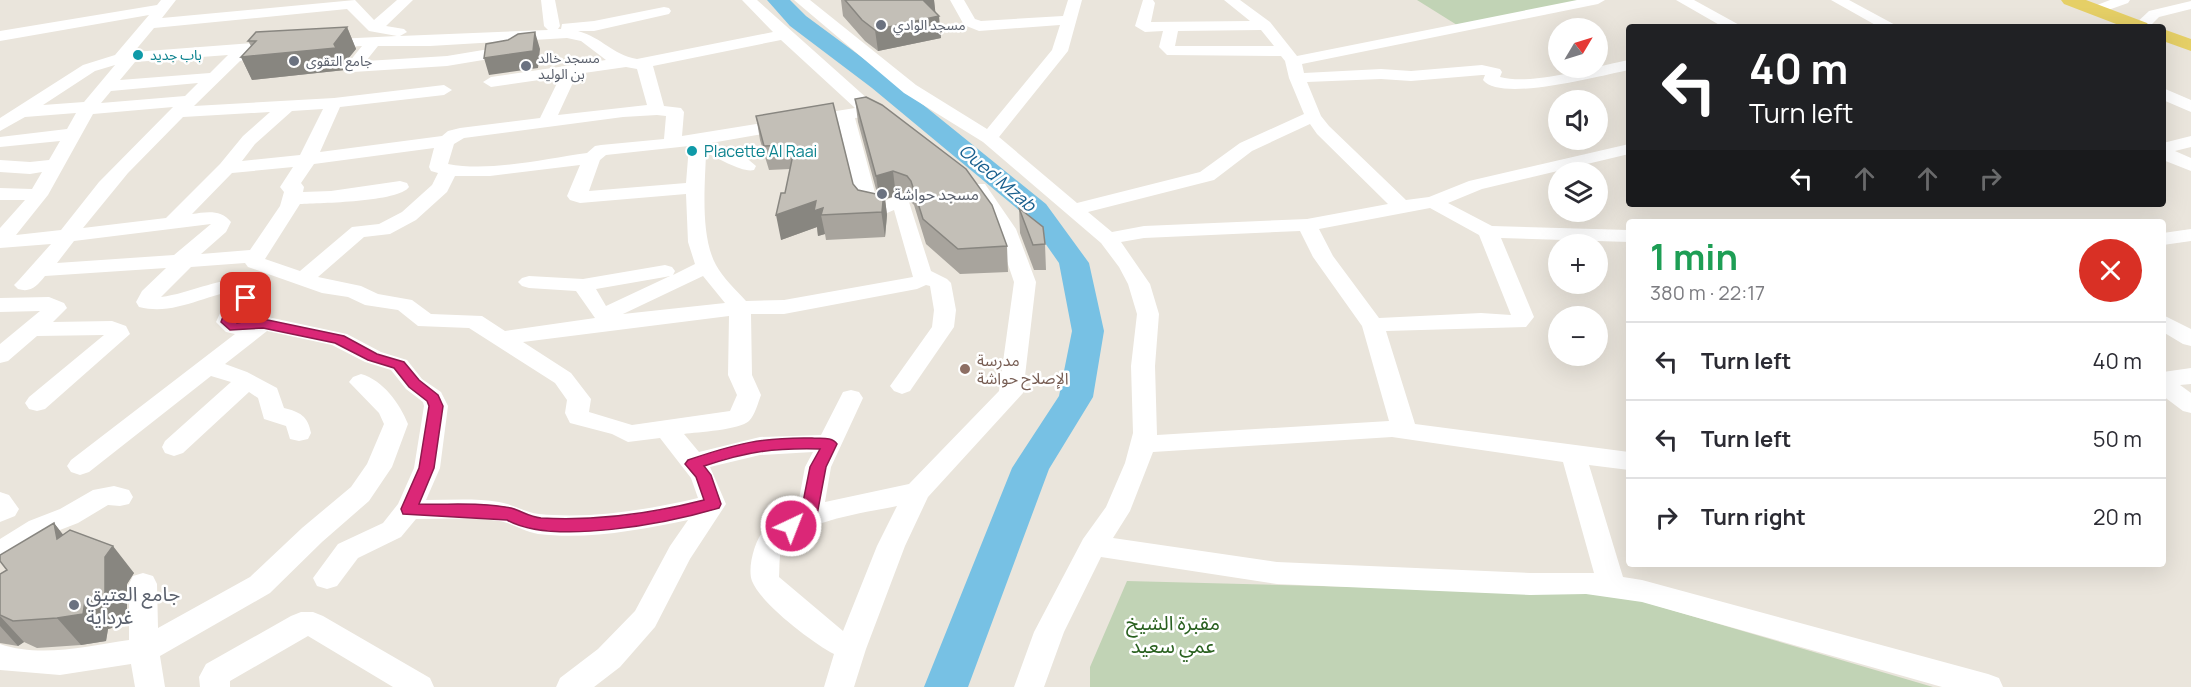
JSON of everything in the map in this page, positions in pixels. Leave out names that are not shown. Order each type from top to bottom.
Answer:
[{"type":"main road","points":[[2075,1],[2133,24]]},
{"type":"main road","points":[[2166,36],[2191,45]]},
{"type":"street","points":[[406,0],[374,34],[353,67],[447,61],[513,50]]},
{"type":"street","points":[[548,0],[552,26]]},
{"type":"street","points":[[749,0],[770,22],[842,84],[867,111],[901,129]]},
{"type":"street","points":[[801,0],[910,89],[989,138],[1108,239],[1129,266],[1139,284],[1148,314],[1143,366],[1145,433],[1138,463],[1117,511],[1093,546],[1049,632],[1029,687]]},
{"type":"street","points":[[957,0],[969,22],[979,27],[1069,20]]},
{"type":"street","points":[[989,138],[1060,51],[1075,0]]},
{"type":"street","points":[[1231,0],[1265,25],[1292,63],[1313,116],[1323,130],[1402,207]]},
{"type":"street","points":[[1292,63],[1598,0]]},
{"type":"street","points":[[1683,0],[1729,24]]},
{"type":"street","points":[[1838,0],[1885,24]]},
{"type":"street","points":[[2097,10],[2123,0]]},
{"type":"street","points":[[148,24],[349,2],[374,34],[430,41],[552,33],[573,34],[586,38],[609,57],[637,63]]},
{"type":"street","points":[[1148,3],[1144,27],[1265,25]]},
{"type":"street","points":[[3,234],[38,195],[88,108],[108,86],[148,24],[166,4]]},
{"type":"street","points":[[0,36],[166,4]]},
{"type":"street","points":[[2144,24],[2154,14],[2191,5]]},
{"type":"street","points":[[312,44],[396,32],[438,34],[552,26],[594,26],[664,11]]},
{"type":"street","points":[[1171,28],[1167,47],[1173,52],[1381,74],[1411,76],[1482,70],[1494,72],[1491,80],[1496,82],[1528,83],[1626,65]]},
{"type":"street","points":[[548,121],[565,71],[573,34]]},
{"type":"street","points":[[491,82],[637,63],[786,34]]},
{"type":"street","points":[[0,126],[90,68],[126,58],[288,45]]},
{"type":"street","points":[[25,285],[41,270],[105,188],[137,152],[237,56],[258,53],[265,46]]},
{"type":"street","points":[[637,63],[657,110]]},
{"type":"street","points":[[108,86],[216,77]]},
{"type":"street","points":[[24,112],[184,106],[286,107],[444,90]]},
{"type":"street","points":[[2166,94],[2191,106]]},
{"type":"street","points":[[334,103],[307,159],[291,183],[290,187],[295,187],[293,198],[285,215],[254,260],[255,263],[330,288],[353,291],[373,300],[404,305],[426,321],[474,321],[563,378],[579,399],[577,412],[579,417],[620,428],[628,434],[740,416],[749,395],[740,375],[740,308],[706,267],[698,242],[695,188],[698,142]]},
{"type":"street","points":[[172,223],[227,168],[249,140],[286,107]]},
{"type":"street","points":[[227,168],[445,141],[460,130],[478,130],[657,110],[675,112],[673,144]]},
{"type":"street","points":[[695,188],[577,196],[592,159],[601,150],[698,142],[867,111]]},
{"type":"street","points":[[845,114],[869,208],[880,210],[894,203],[902,206],[922,275],[940,283],[945,310],[943,327],[902,386]]},
{"type":"street","points":[[1072,210],[1207,176],[1246,147],[1313,116]]},
{"type":"street","points":[[0,142],[72,134]]},
{"type":"street","points":[[445,141],[438,166],[448,171],[510,168],[592,159]]},
{"type":"street","points":[[2166,150],[2191,141]]},
{"type":"street","points":[[698,142],[737,159],[747,166]]},
{"type":"street","points":[[1108,239],[1144,232],[1307,225],[1433,202],[1476,185],[1626,150]]},
{"type":"street","points":[[2166,152],[2191,165]]},
{"type":"street","points":[[0,166],[30,168],[56,164]]},
{"type":"street","points":[[304,278],[355,233],[364,230],[383,230],[409,216],[440,188],[448,171]]},
{"type":"street","points":[[839,687],[851,649],[891,546],[918,492],[1008,398],[1015,370],[1025,282],[1020,260],[1006,229],[987,200],[965,174]]},
{"type":"street","points":[[293,198],[331,198],[400,187]]},
{"type":"street","points":[[0,194],[38,195]]},
{"type":"street","points":[[1433,202],[1488,232],[1626,236]]},
{"type":"street","points":[[3,234],[68,237],[103,230],[215,218],[222,222],[219,228],[181,262],[147,302],[175,303],[231,286],[255,285],[229,316],[227,322],[234,327],[263,323],[339,339],[373,357],[399,365],[414,384],[433,398],[436,406],[427,468],[409,509],[392,530],[348,551],[327,578]]},
{"type":"street","points":[[1307,225],[1323,257],[1373,325],[1404,429]]},
{"type":"street","points":[[1373,325],[1481,320],[1521,321],[1523,317],[1488,232]]},
{"type":"street","points":[[2166,239],[2191,235]]},
{"type":"street","points":[[41,270],[257,256]]},
{"type":"street","points":[[607,319],[706,267]]},
{"type":"street","points":[[529,282],[583,285],[665,271]]},
{"type":"street","points":[[503,338],[607,319],[740,308],[784,307],[917,283]]},
{"type":"street","points":[[583,285],[598,310],[607,319]]},
{"type":"street","points":[[0,305],[49,304],[55,306],[51,314],[0,356]]},
{"type":"street","points":[[80,466],[263,323]]},
{"type":"street","points":[[2166,324],[2191,339]]},
{"type":"street","points":[[31,329],[112,328],[118,331],[118,334],[37,403]]},
{"type":"street","points":[[207,368],[220,369],[269,394],[273,413],[289,417],[297,422],[299,433]]},
{"type":"street","points":[[2166,380],[2191,376]]},
{"type":"street","points":[[174,447],[246,382]]},
{"type":"street","points":[[0,656],[4,659],[60,663],[144,650],[260,585],[312,535],[360,494],[379,467],[396,424],[390,409],[361,382]]},
{"type":"street","points":[[2166,386],[2191,405]]},
{"type":"street","points":[[809,515],[818,467],[851,398]]},
{"type":"street","points":[[666,429],[703,475],[713,504]]},
{"type":"street","points":[[1142,444],[1404,429],[1474,442],[1626,461]]},
{"type":"street","points":[[693,464],[736,449],[775,442],[830,444]]},
{"type":"street","points":[[1574,453],[1612,586]]},
{"type":"street","points":[[851,649],[826,636],[771,588],[765,579],[767,551],[774,537],[809,515],[918,492]]},
{"type":"street","points":[[0,552],[38,528],[69,516],[102,497],[114,495],[120,497]]},
{"type":"street","points":[[409,509],[491,512],[511,514],[525,522],[602,525],[658,518],[713,504]]},
{"type":"street","points":[[571,687],[609,658],[645,620],[680,554],[713,504]]},
{"type":"street","points":[[1093,546],[1277,573],[1530,584],[1587,583],[1612,586],[1642,591],[1988,687]]},
{"type":"street","points":[[143,584],[144,650],[150,687]]},
{"type":"street","points":[[215,687],[214,677],[217,673],[301,624],[313,624],[419,687]]},
{"type":"green space","points":[[1417,0],[1585,0],[1457,25]]},
{"type":"green space","name":"مقبرة الشيخ عمي سعيد","points":[[1127,581],[1617,594],[1933,687],[1090,687],[1090,667]]},
{"type":"building","points":[[845,0],[923,0],[939,16],[875,30],[862,20]]},
{"type":"building","points":[[347,27],[334,44],[336,48],[241,57],[256,41],[248,41],[256,32]]},
{"type":"building","points":[[535,32],[533,51],[484,58],[486,44],[508,40],[518,34]]},
{"type":"building","points":[[866,97],[882,105],[966,169],[992,205],[1007,246],[958,249],[923,219],[911,181],[907,176],[893,171],[876,176],[855,99]]},
{"type":"building","points":[[833,103],[853,184],[858,190],[876,194],[884,191],[882,212],[821,215],[823,208],[814,211],[816,201],[776,215],[781,193],[785,193],[795,145],[764,146],[756,116]]},
{"type":"building","points":[[1019,208],[1043,227],[1045,244],[1033,245]]},
{"type":"building","points":[[54,523],[57,539],[70,530],[113,546],[105,557],[105,597],[85,601],[83,614],[13,621],[0,615],[0,574],[7,570],[0,561],[0,555]]},
{"type":"waterway","name":"Oued Mzab","points":[[778,0],[798,21],[881,83],[1036,210],[1074,263],[1088,331],[1076,397],[1031,468],[946,687]]},
{"type":"place","name":"مسجد الوادي","points":[[881,25]]},
{"type":"place","name":"باب جديد","points":[[138,55]]},
{"type":"place","name":"جامع التقوى","points":[[294,61]]},
{"type":"place","name":"مسجد خالد بن الوليد","points":[[526,66]]},
{"type":"place","name":"Placette Al Raai","points":[[692,151]]},
{"type":"place","name":"مسجد حواشة","points":[[882,194]]},
{"type":"place","name":"مدرسة الإصلاح حواشة","points":[[965,369]]},
{"type":"place","name":"جامع العتيق غرداية","points":[[74,605]]},
{"type":"route","points":[[246,298],[229,316],[227,322],[234,327],[263,323],[339,339],[358,347],[363,353],[399,365],[414,384],[433,398],[436,406],[427,468],[409,509],[511,514],[525,522],[540,524],[602,525],[658,518],[713,504],[703,475],[693,464],[736,449],[775,442],[830,444],[818,467],[809,515],[791,526]]}]
